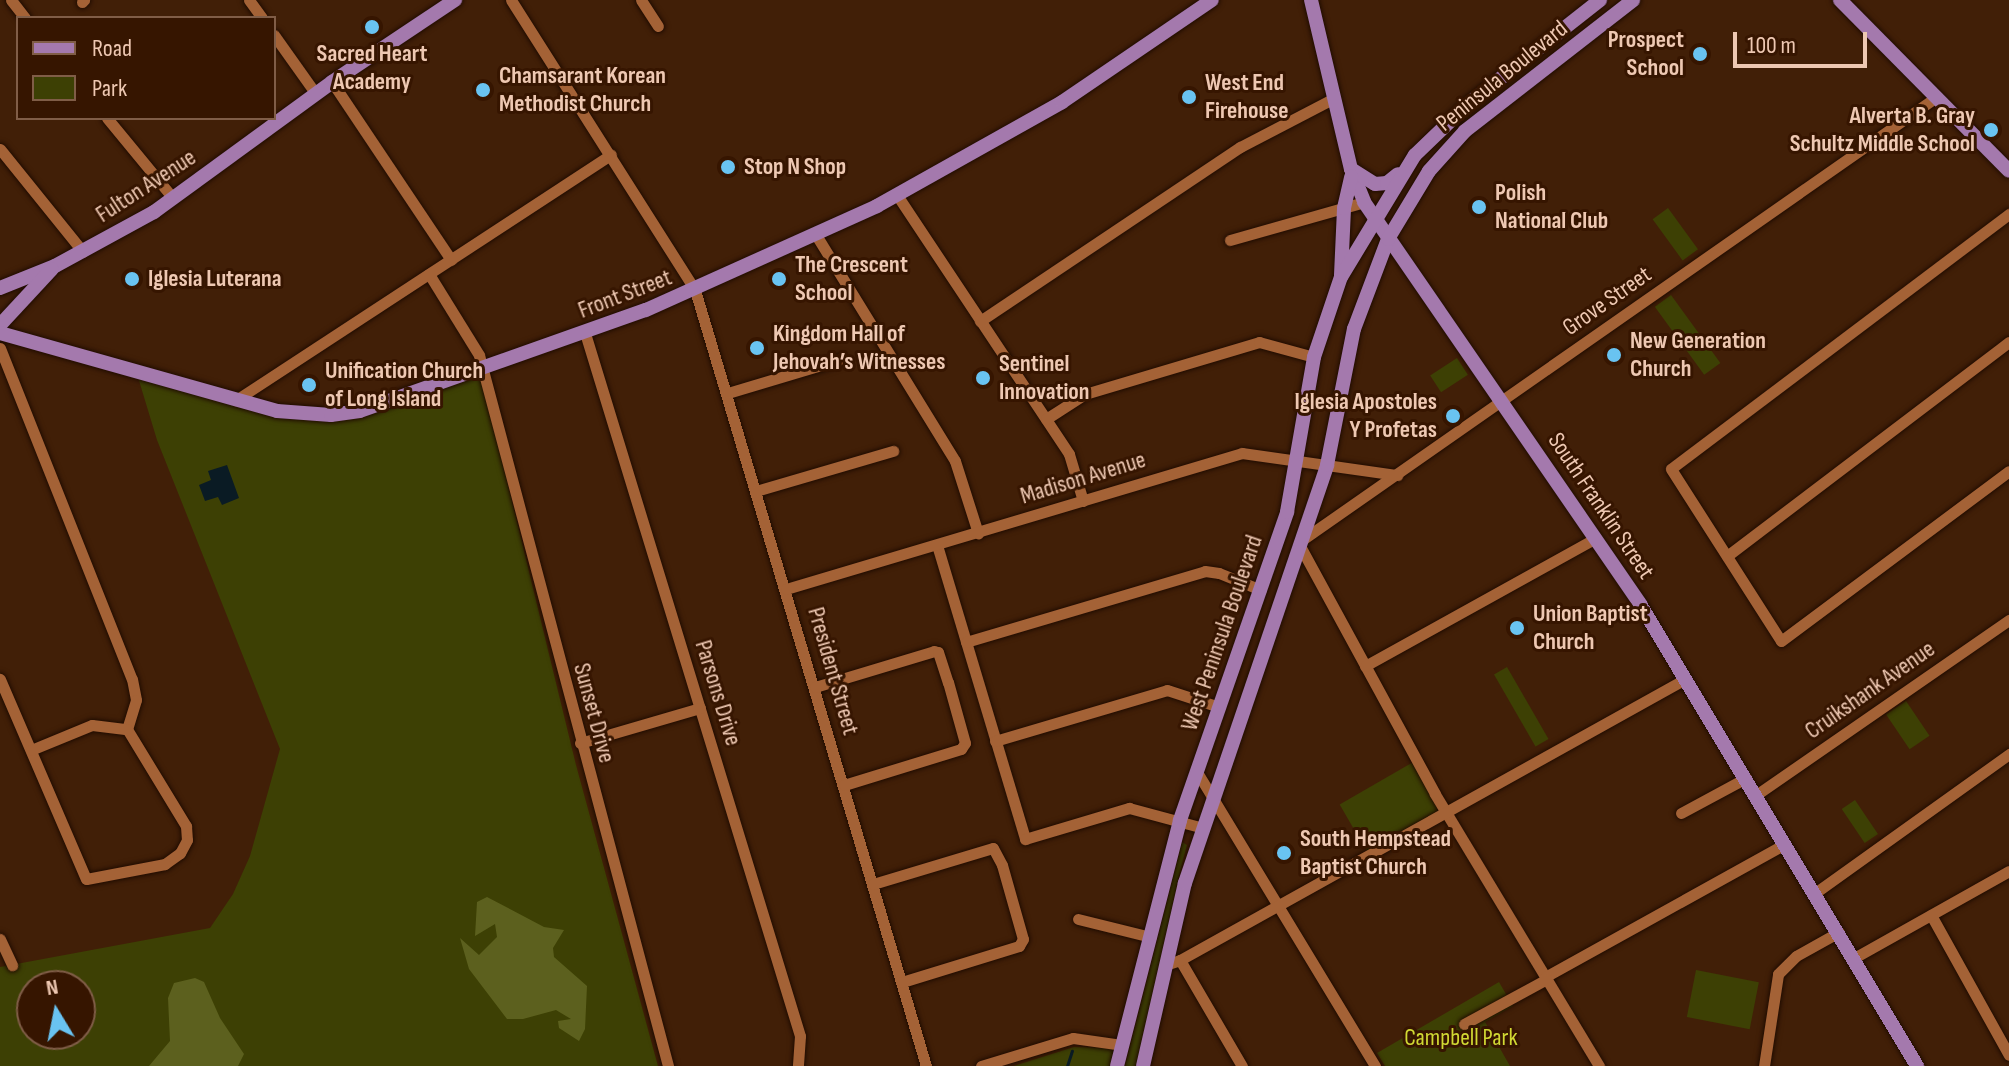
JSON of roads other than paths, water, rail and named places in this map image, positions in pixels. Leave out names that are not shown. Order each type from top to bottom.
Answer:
[{"type":"main road","name":"Fulton Avenue","points":[[0,288],[83,252],[173,198],[332,82],[455,0]]},
{"type":"main road","name":"Front Street","points":[[0,333],[236,400],[304,415],[343,414],[585,333],[695,290],[816,235],[897,195],[1062,102],[1212,0]]},
{"type":"main road","name":"South Franklin Street","points":[[1311,0],[1351,169],[1364,202],[1596,538],[1746,778],[1917,1066]]},
{"type":"main road","name":"Peninsula Boulevard","points":[[1374,219],[1415,155],[1468,104],[1600,0]]},
{"type":"main road","name":"Peninsula Boulevard","points":[[1388,239],[1429,171],[1465,131],[1633,0]]},
{"type":"main road","points":[[1840,0],[2009,171]]},
{"type":"main road","points":[[1351,169],[1369,183],[1380,184],[1394,179],[1415,155]]},
{"type":"main road","points":[[1341,277],[1344,208],[1351,188],[1351,169]]},
{"type":"main road","name":"West Peninsula Boulevard","points":[[1117,1066],[1180,820],[1287,512],[1314,357],[1341,277],[1374,219]]},
{"type":"main road","name":"West Peninsula Boulevard","points":[[1143,1066],[1165,965],[1212,797],[1327,465],[1354,329],[1388,239]]},
{"type":"main road","points":[[0,325],[55,266]]},
{"type":"street","points":[[11,0],[23,16]]},
{"type":"street","name":"President Street","points":[[511,0],[695,290],[926,1066]]},
{"type":"street","points":[[641,0],[658,26]]},
{"type":"street","points":[[276,38],[316,94]]},
{"type":"street","points":[[332,82],[451,260]]},
{"type":"street","points":[[980,321],[1240,147],[1334,98]]},
{"type":"street","name":"Grove Street","points":[[1301,543],[1935,98]]},
{"type":"street","points":[[109,120],[173,198]]},
{"type":"street","points":[[0,149],[83,252]]},
{"type":"street","points":[[236,400],[611,155]]},
{"type":"street","points":[[897,195],[1069,454],[1083,501]]},
{"type":"street","points":[[1230,240],[1364,202]]},
{"type":"street","points":[[2009,214],[1671,469],[1781,641],[2009,471]]},
{"type":"street","points":[[816,235],[955,461],[978,533]]},
{"type":"street","name":"Sunset Drive","points":[[429,274],[479,355],[668,1066]]},
{"type":"street","name":"Parsons Drive","points":[[585,333],[800,1036],[798,1066]]},
{"type":"street","points":[[1046,419],[1085,394],[1259,342],[1314,357]]},
{"type":"street","points":[[1727,556],[2009,342]]},
{"type":"street","points":[[0,348],[132,679],[136,700],[127,729],[181,817],[187,834],[184,848],[173,860],[86,879],[0,679]]},
{"type":"street","points":[[728,393],[841,359]]},
{"type":"street","points":[[756,491],[893,451]]},
{"type":"street","name":"Madison Avenue","points":[[786,589],[1242,453],[1397,475]]},
{"type":"street","points":[[1365,666],[1596,538]]},
{"type":"street","points":[[1301,543],[1446,813],[1599,1066]]},
{"type":"street","points":[[937,545],[1025,839],[1129,808],[1203,828]]},
{"type":"street","points":[[966,642],[1205,571],[1219,573],[1261,590]]},
{"type":"street","name":"Cruikshank Avenue","points":[[1756,795],[2009,620]]},
{"type":"street","points":[[815,687],[927,652],[938,652],[962,732],[965,743],[953,753],[844,785]]},
{"type":"street","points":[[1165,965],[1180,960],[1685,679]]},
{"type":"street","points":[[995,741],[1167,690],[1219,707]]},
{"type":"street","points":[[580,743],[700,708]]},
{"type":"street","points":[[31,750],[92,725],[127,729]]},
{"type":"street","points":[[1815,893],[2009,754]]},
{"type":"street","points":[[1197,772],[1375,1066]]},
{"type":"street","points":[[1681,813],[1746,778]]},
{"type":"street","points":[[1464,1024],[1785,844]]},
{"type":"street","points":[[873,884],[993,848],[1002,865],[1023,939],[1012,949],[902,982]]},
{"type":"street","points":[[1854,958],[2009,871]]},
{"type":"street","points":[[1931,915],[2009,1055]]},
{"type":"street","points":[[1078,919],[1151,937]]},
{"type":"street","points":[[1764,1066],[1778,974],[1796,956],[1839,932]]},
{"type":"street","points":[[0,939],[12,965]]},
{"type":"street","points":[[1180,960],[1242,1066]]},
{"type":"street","points":[[981,1066],[1073,1038],[1122,1045]]},
{"type":"water","points":[[227,465],[239,498],[222,505],[218,497],[205,501],[199,485],[211,480],[208,471]]},
{"type":"waterway","points":[[1067,1066],[1072,1051]]},
{"type":"place","name":"Sacred Heart Academy","points":[[372,27]]},
{"type":"place","name":"Prospect School","points":[[1700,54]]},
{"type":"place","name":"Chamsarant Korean Methodist Church","points":[[483,90]]},
{"type":"place","name":"West End Firehouse","points":[[1189,97]]},
{"type":"place","name":"Alverta B. Gray Schultz Middle School","points":[[1991,130]]},
{"type":"place","name":"Stop N Shop","points":[[728,167]]},
{"type":"place","name":"Polish National Club","points":[[1479,207]]},
{"type":"place","name":"Iglesia Luterana","points":[[132,279]]},
{"type":"place","name":"The Crescent School","points":[[779,279]]},
{"type":"place","name":"Kingdom Hall of Jehovah’s Witnesses","points":[[757,348]]},
{"type":"place","name":"New Generation Church","points":[[1614,355]]},
{"type":"place","name":"Sentinel Innovation","points":[[983,378]]},
{"type":"place","name":"Unification Church of Long Island","points":[[309,385]]},
{"type":"place","name":"Iglesia Apostoles Y Profetas","points":[[1453,416]]},
{"type":"place","name":"Union Baptist Church","points":[[1517,628]]},
{"type":"place","name":"South Hempstead Baptist Church","points":[[1284,853]]},
{"type":"park label","name":"Campbell Park","points":[[1461,1038]]}]
